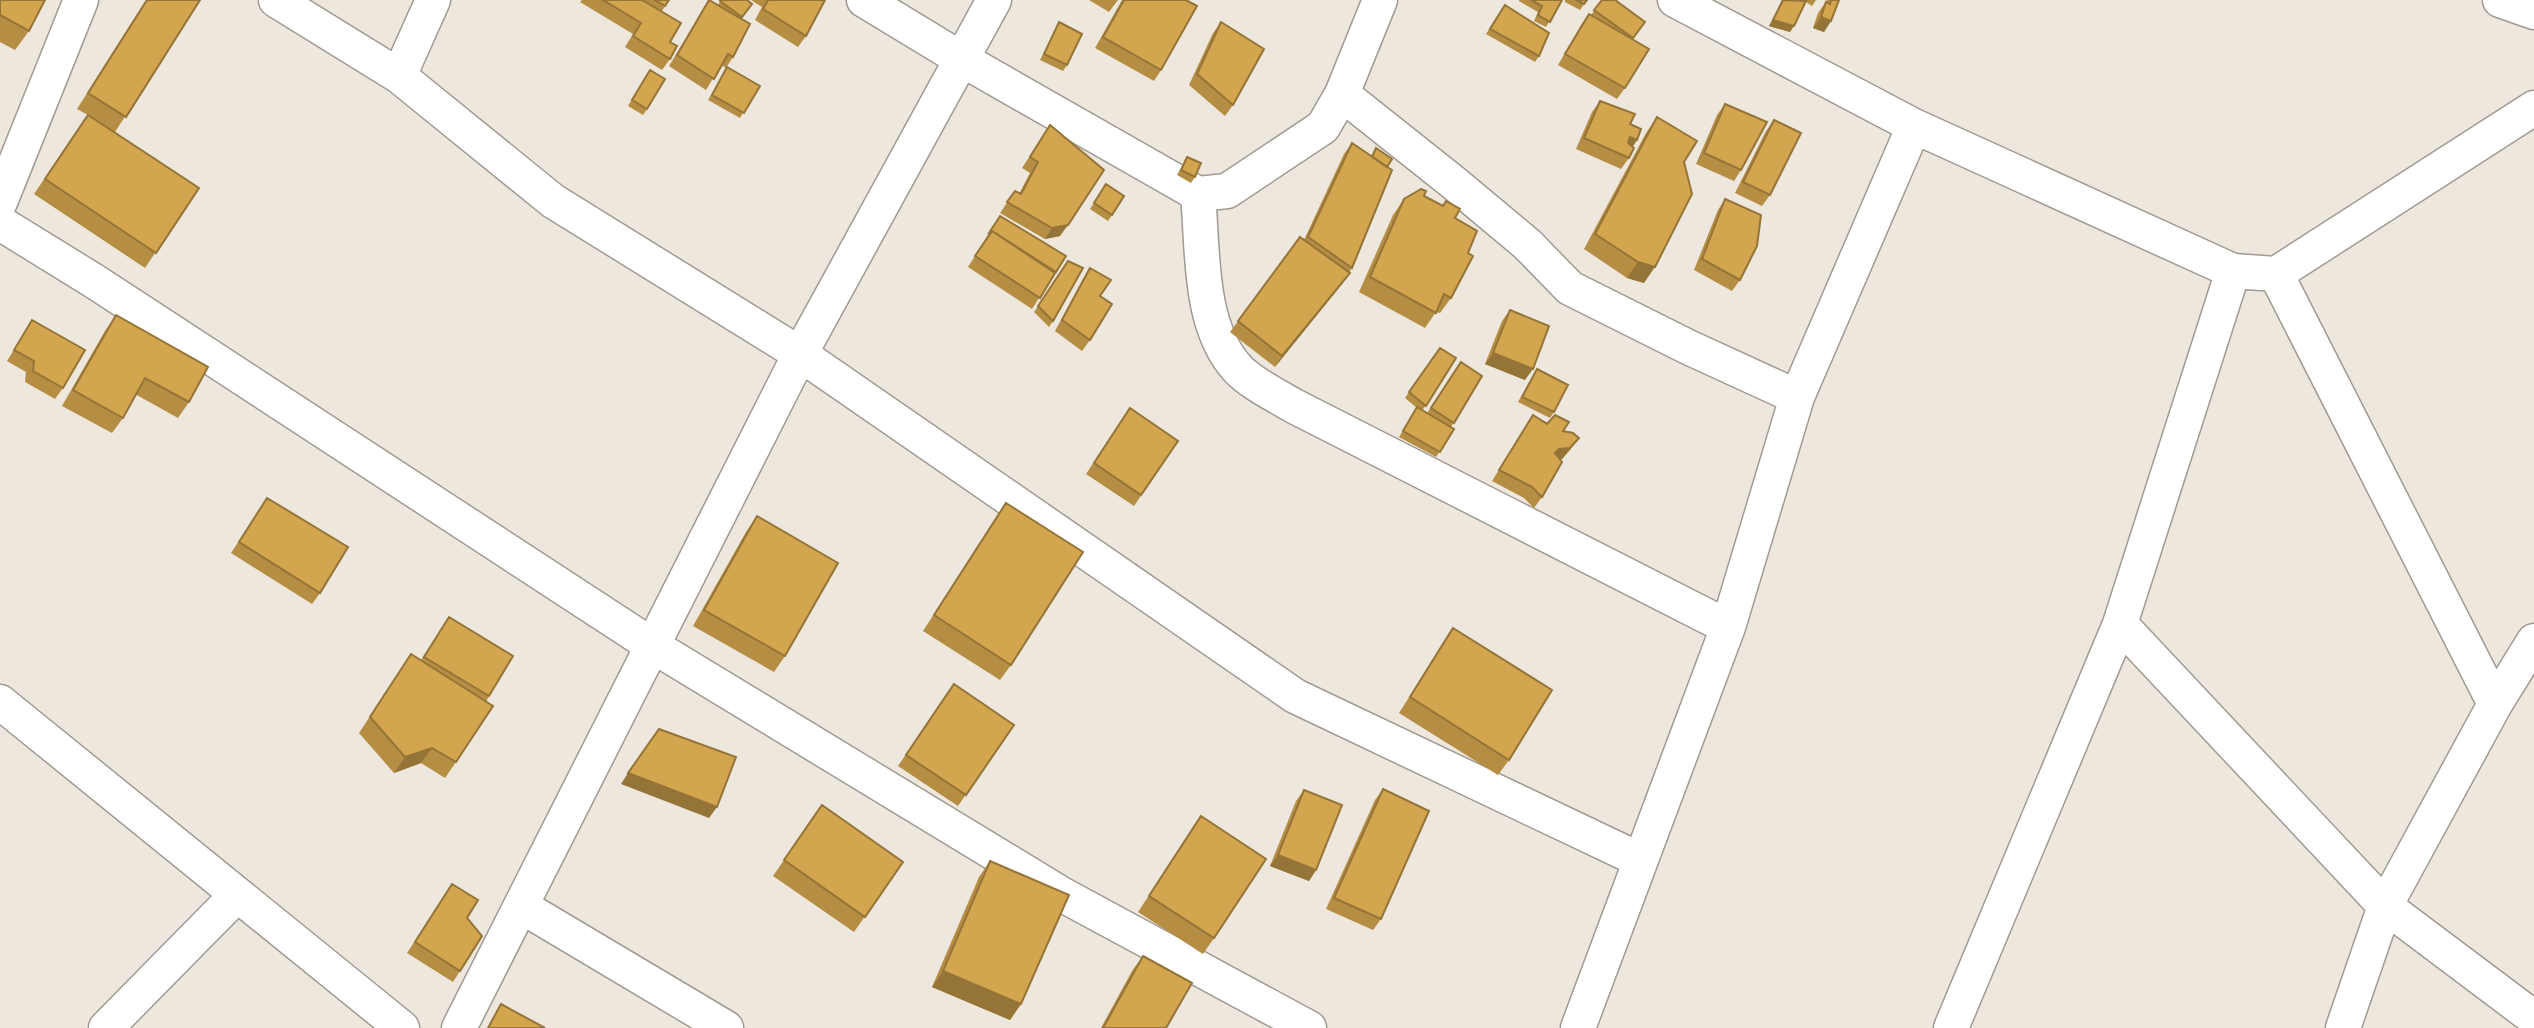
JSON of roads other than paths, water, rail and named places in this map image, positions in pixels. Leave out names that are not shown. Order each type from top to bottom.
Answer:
[{"type":"street","points":[[0,202],[81,0]]},
{"type":"street","points":[[276,0],[399,76],[553,201],[800,354],[1295,696],[1640,860]]},
{"type":"street","points":[[399,76],[433,0]]},
{"type":"street","points":[[864,0],[1198,194],[1227,191],[1323,127],[1342,94],[1380,0]]},
{"type":"street","points":[[459,1028],[800,354],[994,0]]},
{"type":"street","points":[[1675,0],[1914,126],[2233,271],[2276,274],[2534,108]]},
{"type":"street","points":[[2500,0],[2534,12]]},
{"type":"street","points":[[1342,94],[1527,244],[1570,288],[1797,397]]},
{"type":"street","points":[[1578,1028],[1728,627],[1797,397],[1914,126]]},
{"type":"street","points":[[1198,194],[1208,310],[1219,340],[1237,369],[1294,406],[1728,627]]},
{"type":"street","points":[[0,223],[108,290],[653,646],[1063,895],[1309,1028]]},
{"type":"street","points":[[1951,1028],[2120,624],[2233,271]]},
{"type":"street","points":[[2276,274],[2495,704]]},
{"type":"street","points":[[2120,624],[2385,906],[2534,1018]]},
{"type":"street","points":[[2343,1028],[2385,906],[2495,704],[2534,641]]},
{"type":"street","points":[[0,702],[402,1028]]},
{"type":"street","points":[[106,1028],[236,896]]},
{"type":"street","points":[[521,906],[726,1028]]}]
